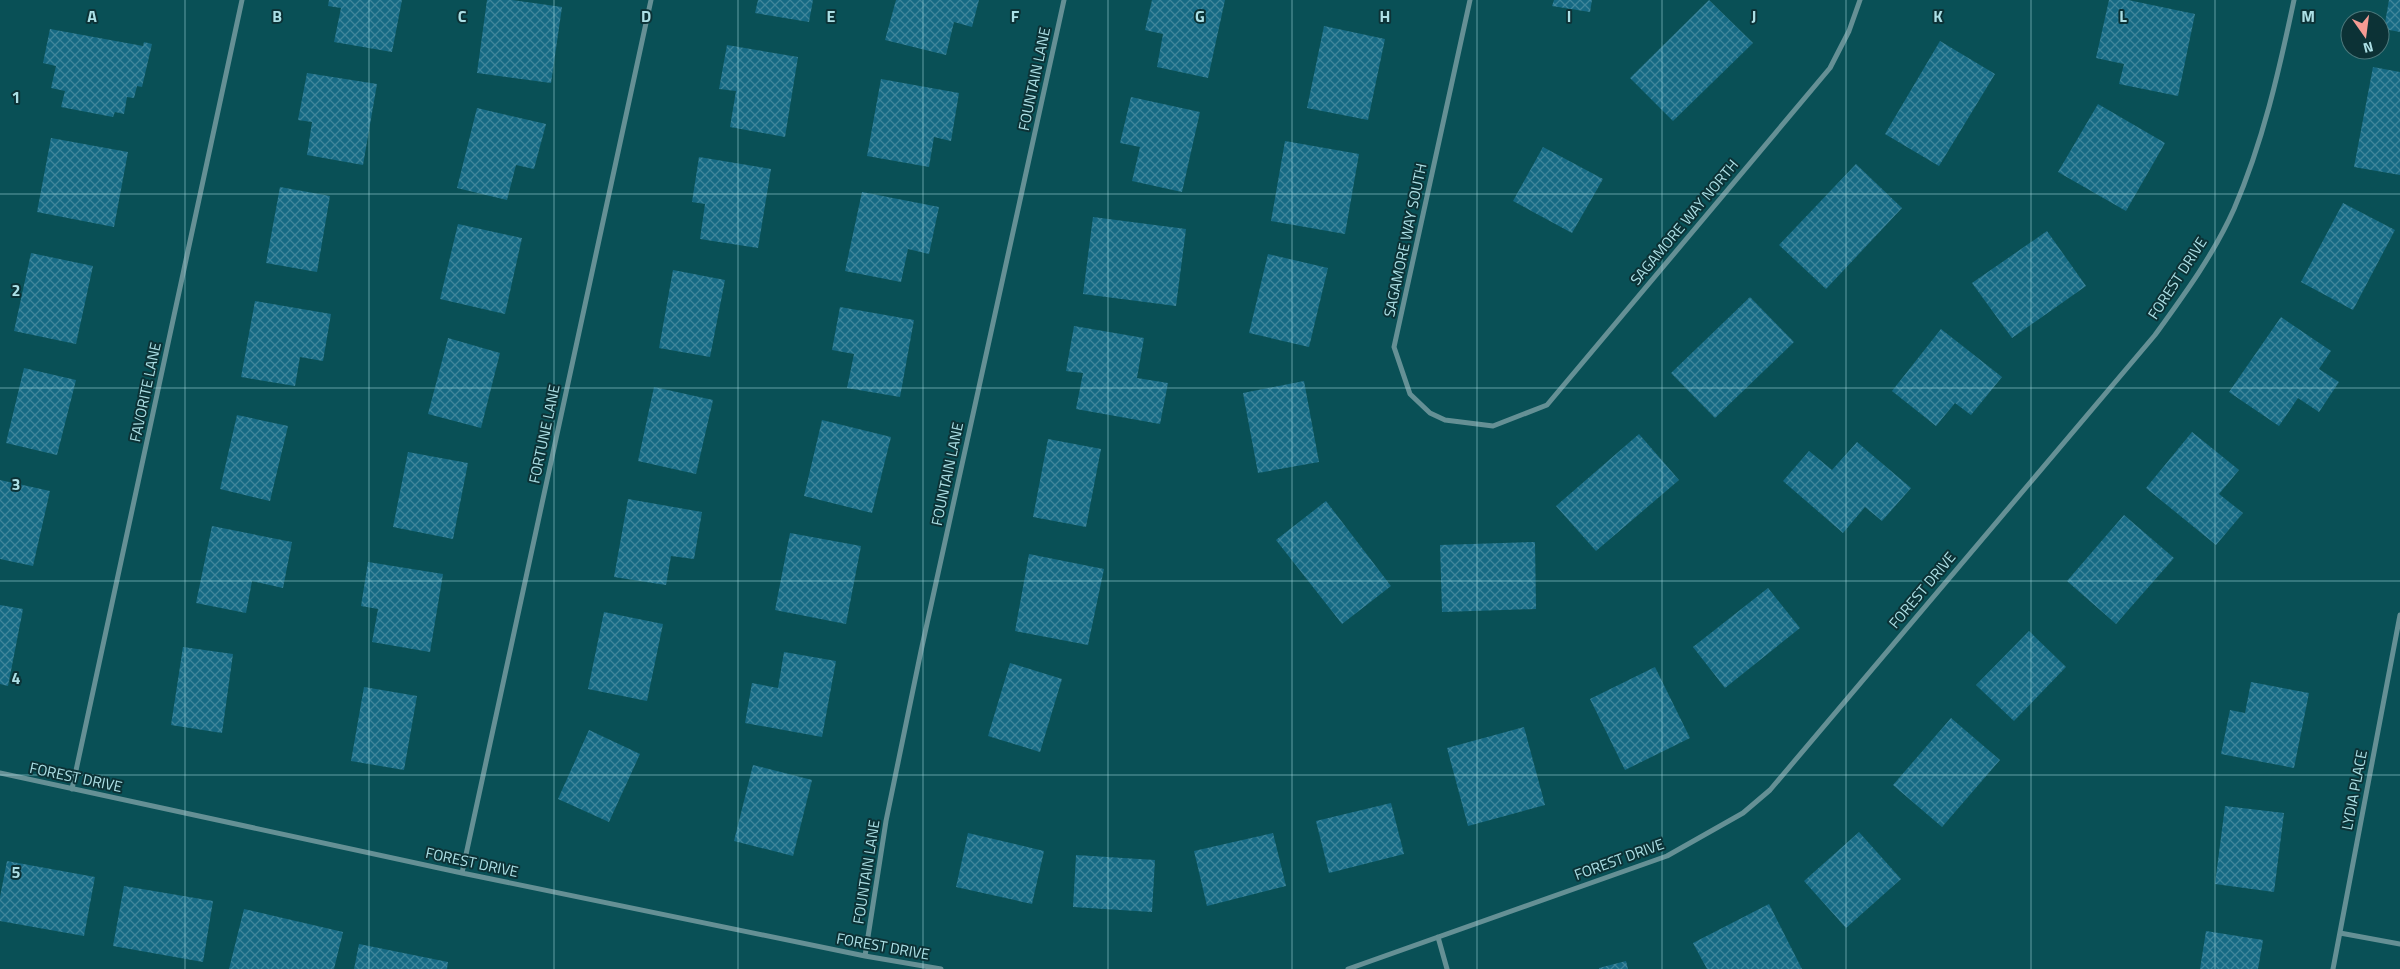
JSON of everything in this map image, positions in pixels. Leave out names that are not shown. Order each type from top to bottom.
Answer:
[{"type":"street","name":"FAVORITE LANE","points":[[72,789],[242,0]]},
{"type":"street","name":"FORTUNE LANE","points":[[462,873],[651,0]]},
{"type":"street","name":"FOUNTAIN LANE","points":[[866,956],[886,821],[919,661],[1064,0]]},
{"type":"street","name":"SAGAMORE WAY SOUTH","points":[[1470,0],[1394,347],[1410,394],[1430,413],[1445,420],[1493,426]]},
{"type":"street","name":"SAGAMORE WAY NORTH","points":[[1493,426],[1547,405],[1830,68],[1849,31],[1860,0]]},
{"type":"street","name":"FOREST DRIVE","points":[[1348,969],[1667,856],[1743,813],[1770,790],[2155,335],[2196,278],[2234,209],[2264,129],[2294,0]]},
{"type":"street","name":"LYDIA PLACE","points":[[2333,969],[2400,615]]},
{"type":"street","name":"FOREST DRIVE","points":[[0,773],[462,873],[866,956],[941,969]]},
{"type":"street","points":[[2340,932],[2400,944]]},
{"type":"street","points":[[1438,937],[1447,969]]},
{"type":"building","points":[[329,0],[402,0],[392,52],[334,42],[341,8],[328,6]]},
{"type":"building","points":[[487,0],[512,0],[562,7],[551,83],[477,73]]},
{"type":"building","points":[[758,0],[813,0],[809,22],[755,13]]},
{"type":"building","points":[[896,0],[979,0],[972,27],[954,22],[946,55],[885,40]]},
{"type":"building","points":[[1152,0],[1225,0],[1208,78],[1157,67],[1163,34],[1145,30]]},
{"type":"building","points":[[1554,0],[1592,0],[1590,12],[1552,6]]},
{"type":"building","points":[[1709,0],[1753,43],[1673,121],[1630,78]]},
{"type":"building","points":[[2109,0],[2128,0],[2195,14],[2178,96],[2119,84],[2124,64],[2096,58]]},
{"type":"building","points":[[2389,0],[2400,0],[2400,32],[2390,30],[2390,10],[2387,10]]},
{"type":"building","points":[[1324,26],[1385,39],[1368,120],[1307,108]]},
{"type":"building","points":[[50,29],[143,46],[144,42],[152,44],[142,87],[137,86],[134,98],[127,97],[124,114],[115,112],[113,117],[61,107],[65,91],[51,88],[56,66],[43,63]]},
{"type":"building","points":[[1940,41],[1995,74],[1939,166],[1885,134]]},
{"type":"building","points":[[727,45],[798,57],[785,137],[730,127],[736,91],[719,89]]},
{"type":"building","points":[[2373,67],[2400,72],[2400,175],[2354,167]]},
{"type":"building","points":[[307,73],[377,84],[363,165],[307,155],[312,122],[298,120]]},
{"type":"building","points":[[881,79],[959,93],[951,141],[934,137],[929,167],[867,156]]},
{"type":"building","points":[[1131,97],[1200,112],[1182,192],[1132,181],[1140,147],[1120,143]]},
{"type":"building","points":[[2098,104],[2165,143],[2126,211],[2058,172]]},
{"type":"building","points":[[477,108],[546,124],[534,169],[516,165],[507,200],[457,188]]},
{"type":"building","points":[[51,138],[128,152],[114,227],[37,212]]},
{"type":"building","points":[[1285,141],[1359,154],[1345,234],[1271,221]]},
{"type":"building","points":[[1543,147],[1603,179],[1572,233],[1513,201]]},
{"type":"building","points":[[699,157],[771,169],[758,248],[700,239],[705,204],[692,202]]},
{"type":"building","points":[[1856,164],[1902,208],[1826,289],[1779,245]]},
{"type":"building","points":[[280,187],[330,196],[317,272],[266,263]]},
{"type":"building","points":[[862,192],[939,207],[929,254],[908,249],[901,282],[845,271]]},
{"type":"building","points":[[2343,203],[2395,230],[2353,310],[2301,282]]},
{"type":"building","points":[[1093,217],[1186,229],[1176,306],[1083,294]]},
{"type":"building","points":[[458,224],[522,238],[505,314],[440,299]]},
{"type":"building","points":[[2047,231],[2086,286],[2012,338],[1972,283]]},
{"type":"building","points":[[31,253],[93,266],[76,344],[14,331]]},
{"type":"building","points":[[1268,254],[1328,268],[1309,347],[1249,333]]},
{"type":"building","points":[[673,270],[725,280],[710,357],[659,348]]},
{"type":"building","points":[[1750,297],[1794,342],[1715,418],[1671,373]]},
{"type":"building","points":[[255,301],[331,314],[323,361],[300,357],[295,386],[241,377]]},
{"type":"building","points":[[840,307],[914,320],[900,397],[847,388],[854,354],[832,350]]},
{"type":"building","points":[[2281,317],[2331,351],[2319,369],[2339,382],[2319,412],[2298,398],[2279,426],[2229,392]]},
{"type":"building","points":[[1074,326],[1144,338],[1137,378],[1168,383],[1160,424],[1076,409],[1083,373],[1066,371]]},
{"type":"building","points":[[1941,329],[2002,377],[1971,415],[1955,403],[1936,426],[1892,391]]},
{"type":"building","points":[[448,338],[500,353],[481,428],[428,414]]},
{"type":"building","points":[[24,368],[76,380],[57,455],[6,443]]},
{"type":"building","points":[[1304,381],[1319,462],[1258,473],[1243,393]]},
{"type":"building","points":[[654,387],[713,400],[696,474],[638,461]]},
{"type":"building","points":[[237,415],[288,426],[270,501],[220,489]]},
{"type":"building","points":[[822,420],[891,437],[872,513],[804,496]]},
{"type":"building","points":[[2192,432],[2239,470],[2219,494],[2243,513],[2216,545],[2146,488]]},
{"type":"building","points":[[1639,434],[1679,480],[1596,551],[1556,506]]},
{"type":"building","points":[[1048,439],[1101,449],[1086,527],[1033,517]]},
{"type":"building","points":[[1857,442],[1911,488],[1882,521],[1865,507],[1843,533],[1783,481],[1809,451],[1832,470]]},
{"type":"building","points":[[408,452],[468,463],[453,539],[393,527]]},
{"type":"building","points":[[0,480],[50,491],[33,566],[0,559]]},
{"type":"building","points":[[628,499],[702,512],[694,559],[671,556],[666,585],[614,577]]},
{"type":"building","points":[[1326,501],[1391,586],[1342,624],[1276,540]]},
{"type":"building","points":[[2124,515],[2174,558],[2116,624],[2067,581]]},
{"type":"building","points":[[212,526],[292,542],[283,588],[252,581],[246,613],[196,603]]},
{"type":"building","points":[[790,533],[861,546],[846,624],[775,610]]},
{"type":"building","points":[[1535,542],[1536,609],[1442,612],[1440,545]]},
{"type":"building","points":[[1029,554],[1104,569],[1088,645],[1015,631]]},
{"type":"building","points":[[368,562],[443,574],[430,652],[372,642],[378,609],[361,606]]},
{"type":"building","points":[[1768,588],[1800,628],[1725,688],[1693,647]]},
{"type":"building","points":[[0,605],[23,609],[8,686],[0,684]]},
{"type":"building","points":[[604,612],[663,624],[647,701],[588,689]]},
{"type":"building","points":[[2029,631],[2066,667],[2014,721],[1976,685]]},
{"type":"building","points":[[183,647],[233,654],[222,733],[171,725]]},
{"type":"building","points":[[784,652],[836,661],[822,737],[745,723],[752,683],[778,688]]},
{"type":"building","points":[[1010,663],[1062,679],[1040,752],[988,736]]},
{"type":"building","points":[[1655,667],[1690,738],[1625,770],[1590,699]]},
{"type":"building","points":[[2251,682],[2309,693],[2294,768],[2221,754],[2230,710],[2245,713]]},
{"type":"building","points":[[364,687],[417,696],[404,770],[351,761]]},
{"type":"building","points":[[1951,718],[2000,760],[1942,827],[1893,785]]},
{"type":"building","points":[[1524,727],[1545,805],[1468,826],[1447,748]]},
{"type":"building","points":[[589,730],[640,754],[609,822],[558,799]]},
{"type":"building","points":[[753,765],[812,780],[793,856],[734,841]]},
{"type":"building","points":[[1391,803],[1404,854],[1329,873],[1316,821]]},
{"type":"building","points":[[2225,806],[2284,813],[2274,892],[2215,884]]},
{"type":"building","points":[[1859,832],[1901,879],[1846,928],[1804,881]]},
{"type":"building","points":[[968,833],[1044,851],[1032,904],[956,887]]},
{"type":"building","points":[[1273,833],[1286,886],[1207,906],[1194,851]]},
{"type":"building","points":[[1076,855],[1155,860],[1152,912],[1073,907]]},
{"type":"building","points":[[7,861],[95,877],[84,936],[0,921],[0,897]]},
{"type":"building","points":[[124,886],[213,901],[203,962],[113,946]]},
{"type":"building","points":[[1769,904],[1802,969],[1707,969],[1693,943]]},
{"type":"building","points":[[244,909],[343,932],[334,969],[229,969]]},
{"type":"building","points":[[2206,931],[2263,940],[2258,969],[2200,969]]},
{"type":"building","points":[[359,944],[448,962],[447,969],[354,969]]},
{"type":"building","points":[[1626,961],[1628,969],[1599,969],[1599,968]]}]
